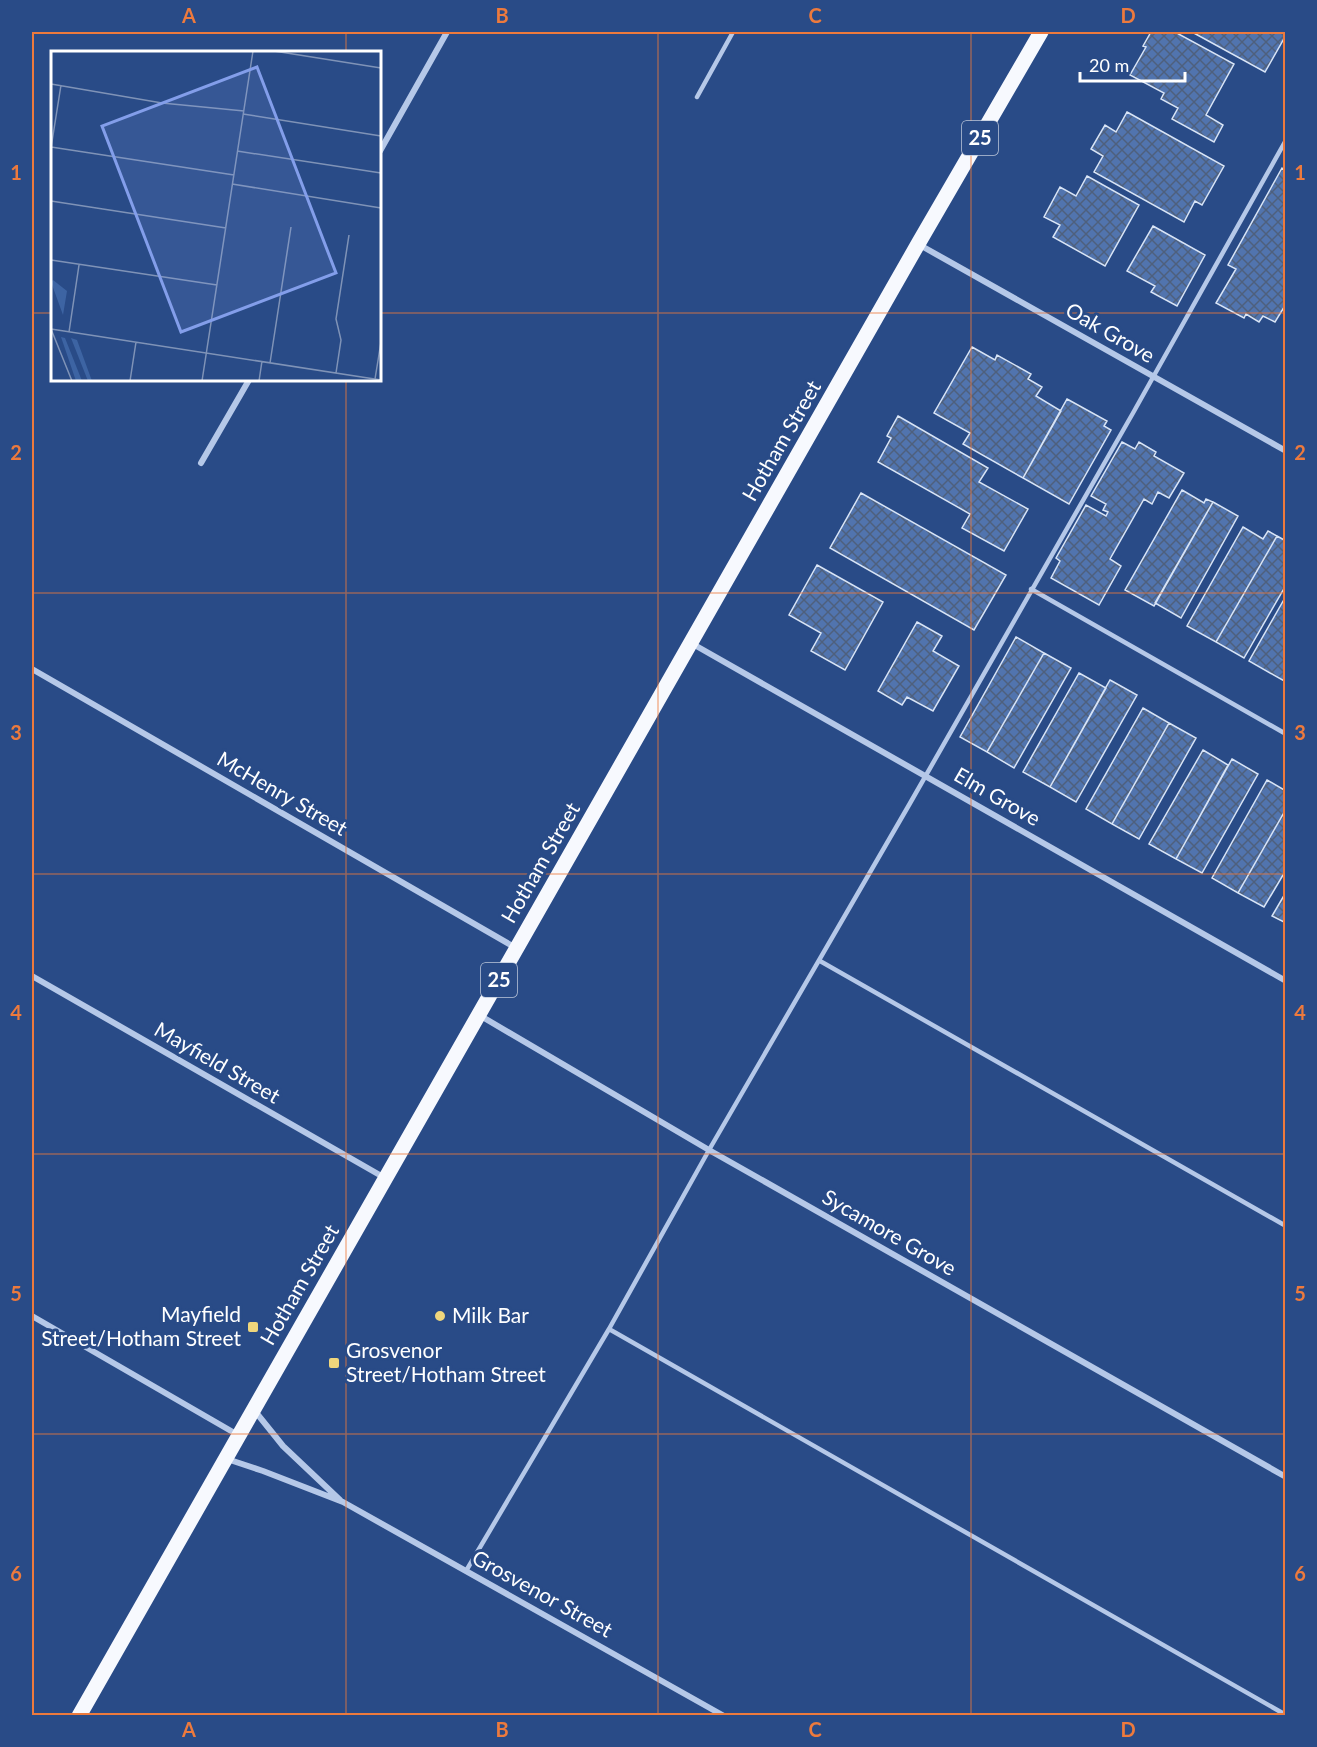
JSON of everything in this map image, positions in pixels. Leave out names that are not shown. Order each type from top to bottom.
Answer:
[{"type":"main road","name":"Hotham Street","points":[[79,1716],[918,243],[1041,32]]},
{"type":"street","points":[[381,149],[447,32]]},
{"type":"street","name":"Oak Grove","points":[[918,243],[1286,451]]},
{"type":"street","points":[[201,463],[248,381]]},
{"type":"street","name":"Elm Grove","points":[[691,643],[1286,981]]},
{"type":"street","name":"McHenry Street","points":[[32,669],[517,949]]},
{"type":"street","name":"Mayfield Street","points":[[32,976],[385,1178]]},
{"type":"street","name":"Sycamore Grove","points":[[478,1015],[709,1150],[1286,1477]]},
{"type":"street","points":[[32,1316],[239,1435]]},
{"type":"street","name":"Grosvenor Street","points":[[254,1409],[283,1446],[343,1502]]},
{"type":"street","name":"Grosvenor Street","points":[[225,1458],[343,1502],[724,1716]]},
{"type":"lane","points":[[697,97],[734,32]]},
{"type":"lane","points":[[466,1571],[609,1329],[709,1150],[926,776],[1285,141]]},
{"type":"lane","points":[[1031,589],[1286,734]]},
{"type":"lane","points":[[820,961],[1286,1226]]},
{"type":"lane","points":[[609,1329],[1286,1715]]},
{"type":"building","points":[[1151,32],[1175,32],[1234,64],[1206,115],[1223,125],[1214,142],[1172,119],[1178,108],[1161,99],[1164,93],[1130,75],[1146,47],[1143,46]]},
{"type":"building","points":[[1192,32],[1286,32],[1286,35],[1265,72]]},
{"type":"building","points":[[1127,112],[1224,166],[1202,205],[1195,201],[1184,222],[1094,172],[1103,156],[1091,149],[1105,125],[1116,132]]},
{"type":"building","points":[[1282,168],[1286,171],[1286,304],[1275,322],[1263,316],[1259,322],[1246,314],[1244,318],[1216,303],[1236,269],[1228,265]]},
{"type":"building","points":[[1087,176],[1139,205],[1105,266],[1053,237],[1060,225],[1044,217],[1060,187],[1076,196]]},
{"type":"building","points":[[1153,226],[1205,255],[1177,306],[1151,292],[1155,286],[1127,271]]},
{"type":"building","points":[[972,347],[995,360],[997,355],[1031,374],[1028,379],[1042,387],[1036,396],[1061,411],[1023,478],[963,444],[970,433],[934,413]]},
{"type":"building","points":[[1067,399],[1107,421],[1104,426],[1111,430],[1069,504],[1023,478]]},
{"type":"building","points":[[898,416],[988,468],[979,482],[1028,509],[1004,551],[962,528],[970,514],[878,462],[891,438],[887,436]]},
{"type":"building","points":[[1122,442],[1135,449],[1139,442],[1156,452],[1154,456],[1184,473],[1169,498],[1158,492],[1152,504],[1144,499],[1110,559],[1121,566],[1099,605],[1051,578],[1060,561],[1056,558],[1086,505],[1106,516],[1108,512],[1103,510],[1106,504],[1091,496]]},
{"type":"building","points":[[1182,490],[1204,503],[1206,499],[1213,502],[1154,606],[1125,590]]},
{"type":"building","points":[[861,493],[1006,575],[974,630],[830,548]]},
{"type":"building","points":[[1213,502],[1238,516],[1181,618],[1155,603]]},
{"type":"building","points":[[1243,527],[1263,539],[1268,531],[1277,536],[1216,642],[1187,626]]},
{"type":"building","points":[[1277,536],[1286,541],[1286,585],[1244,658],[1216,642]]},
{"type":"building","points":[[817,565],[883,602],[845,670],[811,651],[821,633],[789,615]]},
{"type":"building","points":[[1286,596],[1286,682],[1249,661]]},
{"type":"building","points":[[917,622],[942,636],[933,651],[959,666],[933,711],[907,697],[902,705],[878,691]]},
{"type":"building","points":[[1016,637],[1044,653],[987,752],[960,737]]},
{"type":"building","points":[[1044,653],[1071,668],[1014,768],[987,752]]},
{"type":"building","points":[[1079,673],[1106,688],[1050,787],[1023,772]]},
{"type":"building","points":[[1110,680],[1137,695],[1076,802],[1050,787]]},
{"type":"building","points":[[1143,708],[1169,723],[1112,824],[1086,809]]},
{"type":"building","points":[[1169,723],[1196,738],[1139,839],[1112,824]]},
{"type":"building","points":[[1203,750],[1228,765],[1176,859],[1149,844]]},
{"type":"building","points":[[1232,759],[1258,774],[1202,873],[1176,859]]},
{"type":"building","points":[[1267,780],[1286,791],[1286,809],[1238,893],[1212,878]]},
{"type":"building","points":[[1286,809],[1286,870],[1264,907],[1238,893]]},
{"type":"building","points":[[1286,892],[1286,923],[1272,916]]},
{"type":"place","name":"Milk Bar","points":[[440,1316]]},
{"type":"place","name":"Mayfield Street/Hotham Street","points":[[253,1327]]},
{"type":"place","name":"Grosvenor Street/Hotham Street","points":[[334,1363]]}]
